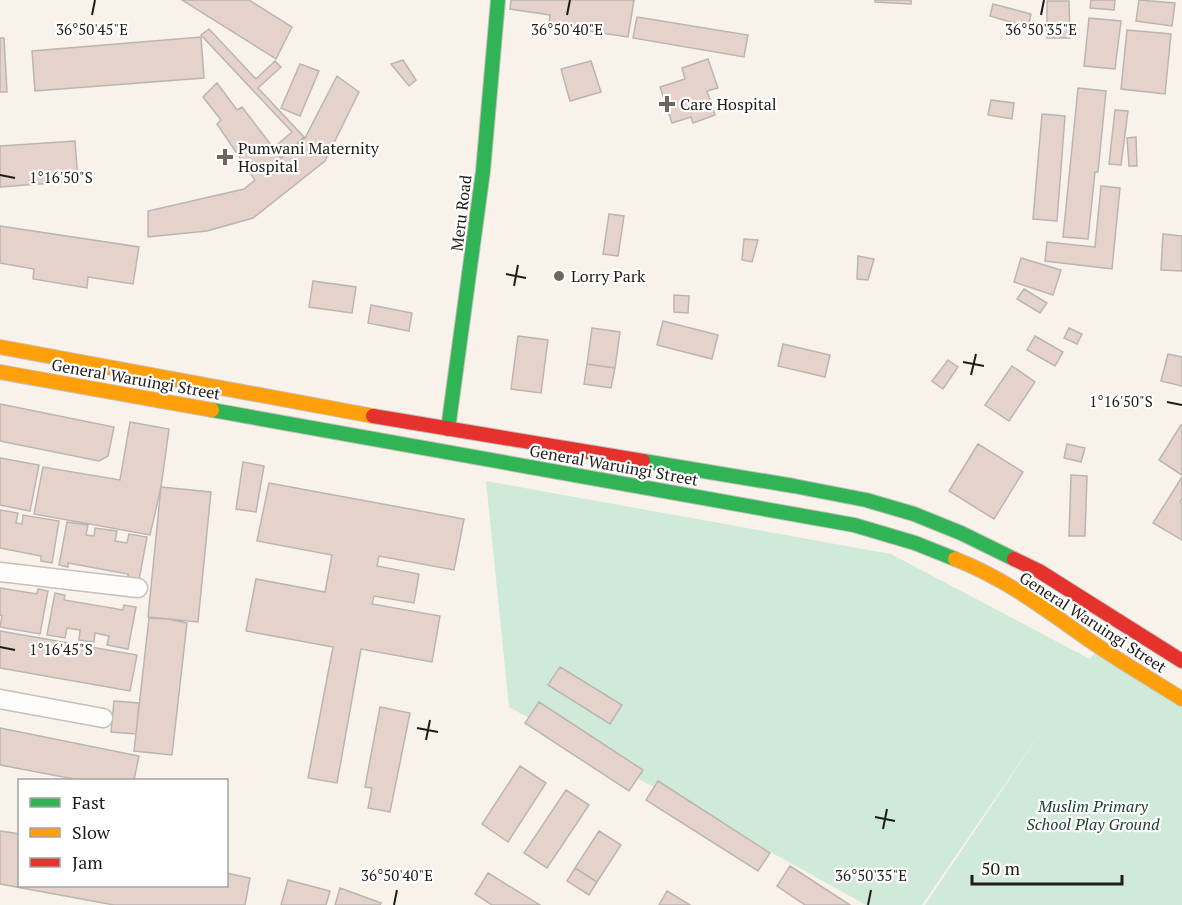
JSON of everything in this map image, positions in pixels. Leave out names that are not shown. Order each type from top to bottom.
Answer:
[{"type":"main road","name":"Meru Road","points":[[448,429],[483,171],[498,0]]},
{"type":"main road","name":"General Waruingi Street","points":[[0,347],[448,429],[866,500],[914,514],[961,533],[1039,571],[1182,661]]},
{"type":"main road","name":"General Waruingi Street","points":[[0,372],[854,525],[915,543],[956,559],[1016,590],[1099,647],[1182,699]]},
{"type":"street","points":[[0,572],[138,588]]},
{"type":"street","points":[[0,699],[103,718]]},
{"type":"green space","name":"Muslim Primary School Play Ground","points":[[486,481],[891,554],[1090,659],[1099,647],[1182,699],[1182,905],[925,905],[1045,726],[922,905],[866,905],[509,707]]},
{"type":"building","points":[[182,0],[249,0],[292,27],[276,59]]},
{"type":"building","points":[[511,0],[634,0],[628,37],[549,25],[550,15],[510,9]]},
{"type":"building","points":[[875,0],[911,0],[911,4],[875,2]]},
{"type":"building","points":[[1091,0],[1115,0],[1114,10],[1090,8]]},
{"type":"building","points":[[1139,0],[1175,3],[1172,26],[1136,21]]},
{"type":"building","points":[[1047,1],[1069,1],[1070,38],[1047,38]]},
{"type":"building","points":[[993,4],[1031,14],[1028,27],[990,16]]},
{"type":"building","points":[[637,17],[748,35],[744,57],[633,38]]},
{"type":"building","points":[[1089,18],[1121,21],[1115,69],[1084,66]]},
{"type":"building","points":[[209,29],[256,79],[275,61],[281,67],[258,88],[304,137],[286,153],[278,144],[292,132],[201,35]]},
{"type":"building","points":[[1127,30],[1171,34],[1165,94],[1121,89]]},
{"type":"building","points":[[201,37],[204,78],[35,91],[32,51]]},
{"type":"building","points":[[0,38],[4,38],[7,92],[0,92]]},
{"type":"building","points":[[708,59],[718,88],[707,91],[715,115],[693,123],[691,117],[672,123],[660,87],[685,79],[682,68]]},
{"type":"building","points":[[403,60],[416,80],[409,86],[391,64]]},
{"type":"building","points":[[591,61],[601,92],[570,101],[561,69]]},
{"type":"building","points":[[300,64],[319,71],[300,116],[281,108]]},
{"type":"building","points":[[337,76],[359,92],[325,161],[253,218],[207,231],[148,237],[148,211],[244,189],[255,180],[217,124],[221,120],[203,97],[217,83],[237,110],[242,107],[281,158],[305,138]]},
{"type":"building","points":[[1078,88],[1106,91],[1098,172],[1095,172],[1088,239],[1063,237]]},
{"type":"building","points":[[991,100],[1014,103],[1012,119],[988,115]]},
{"type":"building","points":[[1115,110],[1128,111],[1121,165],[1109,164]]},
{"type":"building","points":[[1042,114],[1065,116],[1057,221],[1033,219]]},
{"type":"building","points":[[1136,137],[1137,166],[1129,166],[1127,138]]},
{"type":"building","points":[[75,141],[78,181],[0,187],[0,146]]},
{"type":"building","points":[[1101,186],[1120,188],[1112,269],[1045,261],[1047,242],[1095,247]]},
{"type":"building","points":[[609,214],[624,216],[618,256],[603,254]]},
{"type":"building","points":[[0,226],[139,247],[133,284],[88,277],[87,288],[33,279],[34,269],[0,263]]},
{"type":"building","points":[[1163,234],[1182,236],[1182,271],[1161,270]]},
{"type":"building","points":[[744,239],[758,240],[752,262],[742,260]]},
{"type":"building","points":[[858,256],[874,259],[868,280],[857,279]]},
{"type":"building","points":[[1021,258],[1061,270],[1053,295],[1014,282]]},
{"type":"building","points":[[313,281],[356,287],[352,313],[309,307]]},
{"type":"building","points":[[1024,289],[1047,303],[1040,313],[1017,299]]},
{"type":"building","points":[[674,295],[689,296],[688,313],[674,312]]},
{"type":"building","points":[[371,305],[412,313],[409,331],[368,323]]},
{"type":"building","points":[[663,321],[718,335],[712,359],[657,345]]},
{"type":"building","points":[[592,328],[620,332],[615,368],[587,364]]},
{"type":"building","points":[[1069,328],[1082,334],[1077,344],[1064,338]]},
{"type":"building","points":[[518,336],[548,340],[541,393],[511,389]]},
{"type":"building","points":[[1035,336],[1063,352],[1055,366],[1027,350]]},
{"type":"building","points":[[783,344],[830,355],[825,377],[778,366]]},
{"type":"building","points":[[1168,354],[1182,357],[1182,386],[1161,381]]},
{"type":"building","points":[[948,360],[958,367],[943,389],[932,381]]},
{"type":"building","points":[[587,364],[615,368],[611,388],[584,384]]},
{"type":"building","points":[[1012,366],[1035,382],[1009,421],[985,405]]},
{"type":"building","points":[[0,404],[114,427],[108,456],[99,461],[0,441]]},
{"type":"building","points":[[130,422],[169,429],[161,487],[150,535],[34,514],[43,467],[120,480]]},
{"type":"building","points":[[1182,426],[1182,475],[1159,460]]},
{"type":"building","points":[[978,444],[1023,472],[994,519],[949,491]]},
{"type":"building","points":[[1067,444],[1085,448],[1081,462],[1064,458]]},
{"type":"building","points":[[0,458],[39,465],[30,511],[0,505]]},
{"type":"building","points":[[243,462],[264,466],[256,512],[236,509]]},
{"type":"building","points":[[1071,475],[1087,476],[1085,536],[1069,536]]},
{"type":"building","points":[[1182,477],[1180,502],[1182,504],[1182,540],[1153,523]]},
{"type":"building","points":[[269,483],[464,519],[454,570],[379,556],[377,566],[419,574],[414,603],[374,596],[372,604],[440,616],[432,662],[361,649],[337,783],[308,778],[333,647],[246,631],[256,579],[325,592],[332,555],[257,541]]},
{"type":"building","points":[[161,487],[211,492],[198,622],[148,617]]},
{"type":"building","points":[[0,510],[18,513],[16,523],[22,524],[23,515],[59,521],[52,563],[41,561],[41,556],[0,548]]},
{"type":"building","points":[[67,522],[88,525],[86,535],[94,536],[95,528],[117,531],[115,541],[127,543],[129,534],[147,537],[139,580],[128,578],[128,574],[68,563],[68,567],[59,565]]},
{"type":"building","points":[[0,588],[37,594],[38,589],[48,591],[40,634],[0,627],[2,616],[0,615]]},
{"type":"building","points":[[55,593],[65,595],[64,600],[123,610],[124,605],[136,607],[128,649],[107,645],[109,636],[95,633],[94,642],[79,640],[80,630],[67,628],[65,638],[47,635]]},
{"type":"building","points":[[149,618],[187,623],[172,755],[134,751]]},
{"type":"building","points":[[0,631],[137,655],[130,691],[0,668]]},
{"type":"building","points":[[560,667],[622,705],[610,724],[548,685]]},
{"type":"building","points":[[114,701],[139,703],[136,734],[111,732]]},
{"type":"building","points":[[539,702],[643,770],[629,791],[525,723]]},
{"type":"building","points":[[380,707],[410,713],[390,812],[368,808],[372,788],[365,787]]},
{"type":"building","points":[[0,728],[139,756],[134,779],[74,779],[0,765]]},
{"type":"building","points":[[520,766],[546,783],[508,842],[482,824]]},
{"type":"building","points":[[658,781],[770,853],[758,871],[646,800]]},
{"type":"building","points":[[566,790],[589,805],[547,868],[524,853]]},
{"type":"building","points":[[0,831],[18,834],[18,887],[228,887],[228,873],[250,878],[245,905],[114,905],[0,884]]},
{"type":"building","points":[[599,831],[621,845],[597,882],[575,868]]},
{"type":"building","points":[[790,866],[850,905],[805,905],[777,886]]},
{"type":"building","points":[[575,868],[597,882],[589,895],[567,881]]},
{"type":"building","points":[[488,873],[540,905],[492,905],[475,894]]},
{"type":"building","points":[[288,880],[330,891],[326,905],[281,905]]},
{"type":"building","points":[[340,888],[381,903],[380,905],[335,905]]},
{"type":"building","points":[[667,891],[690,905],[659,905]]},
{"type":"traffic: fast","points":[[448,429],[483,171],[498,0]]},
{"type":"traffic: fast","points":[[212,410],[854,525],[915,543],[955,559]]},
{"type":"traffic: fast","points":[[643,461],[866,500],[914,514],[961,533],[1014,559]]},
{"type":"traffic: slow","points":[[0,347],[373,416]]},
{"type":"traffic: slow","points":[[0,372],[212,410]]},
{"type":"traffic: slow","points":[[955,559],[1009,586],[1182,699]]},
{"type":"traffic: jam","points":[[373,416],[643,461]]},
{"type":"traffic: jam","points":[[1014,559],[1039,571],[1182,661]]},
{"type":"place","name":"Care Hospital","points":[[667,104]]},
{"type":"place","name":"Pumwani Maternity Hospital","points":[[225,157]]},
{"type":"place","name":"Lorry Park","points":[[559,276]]}]
